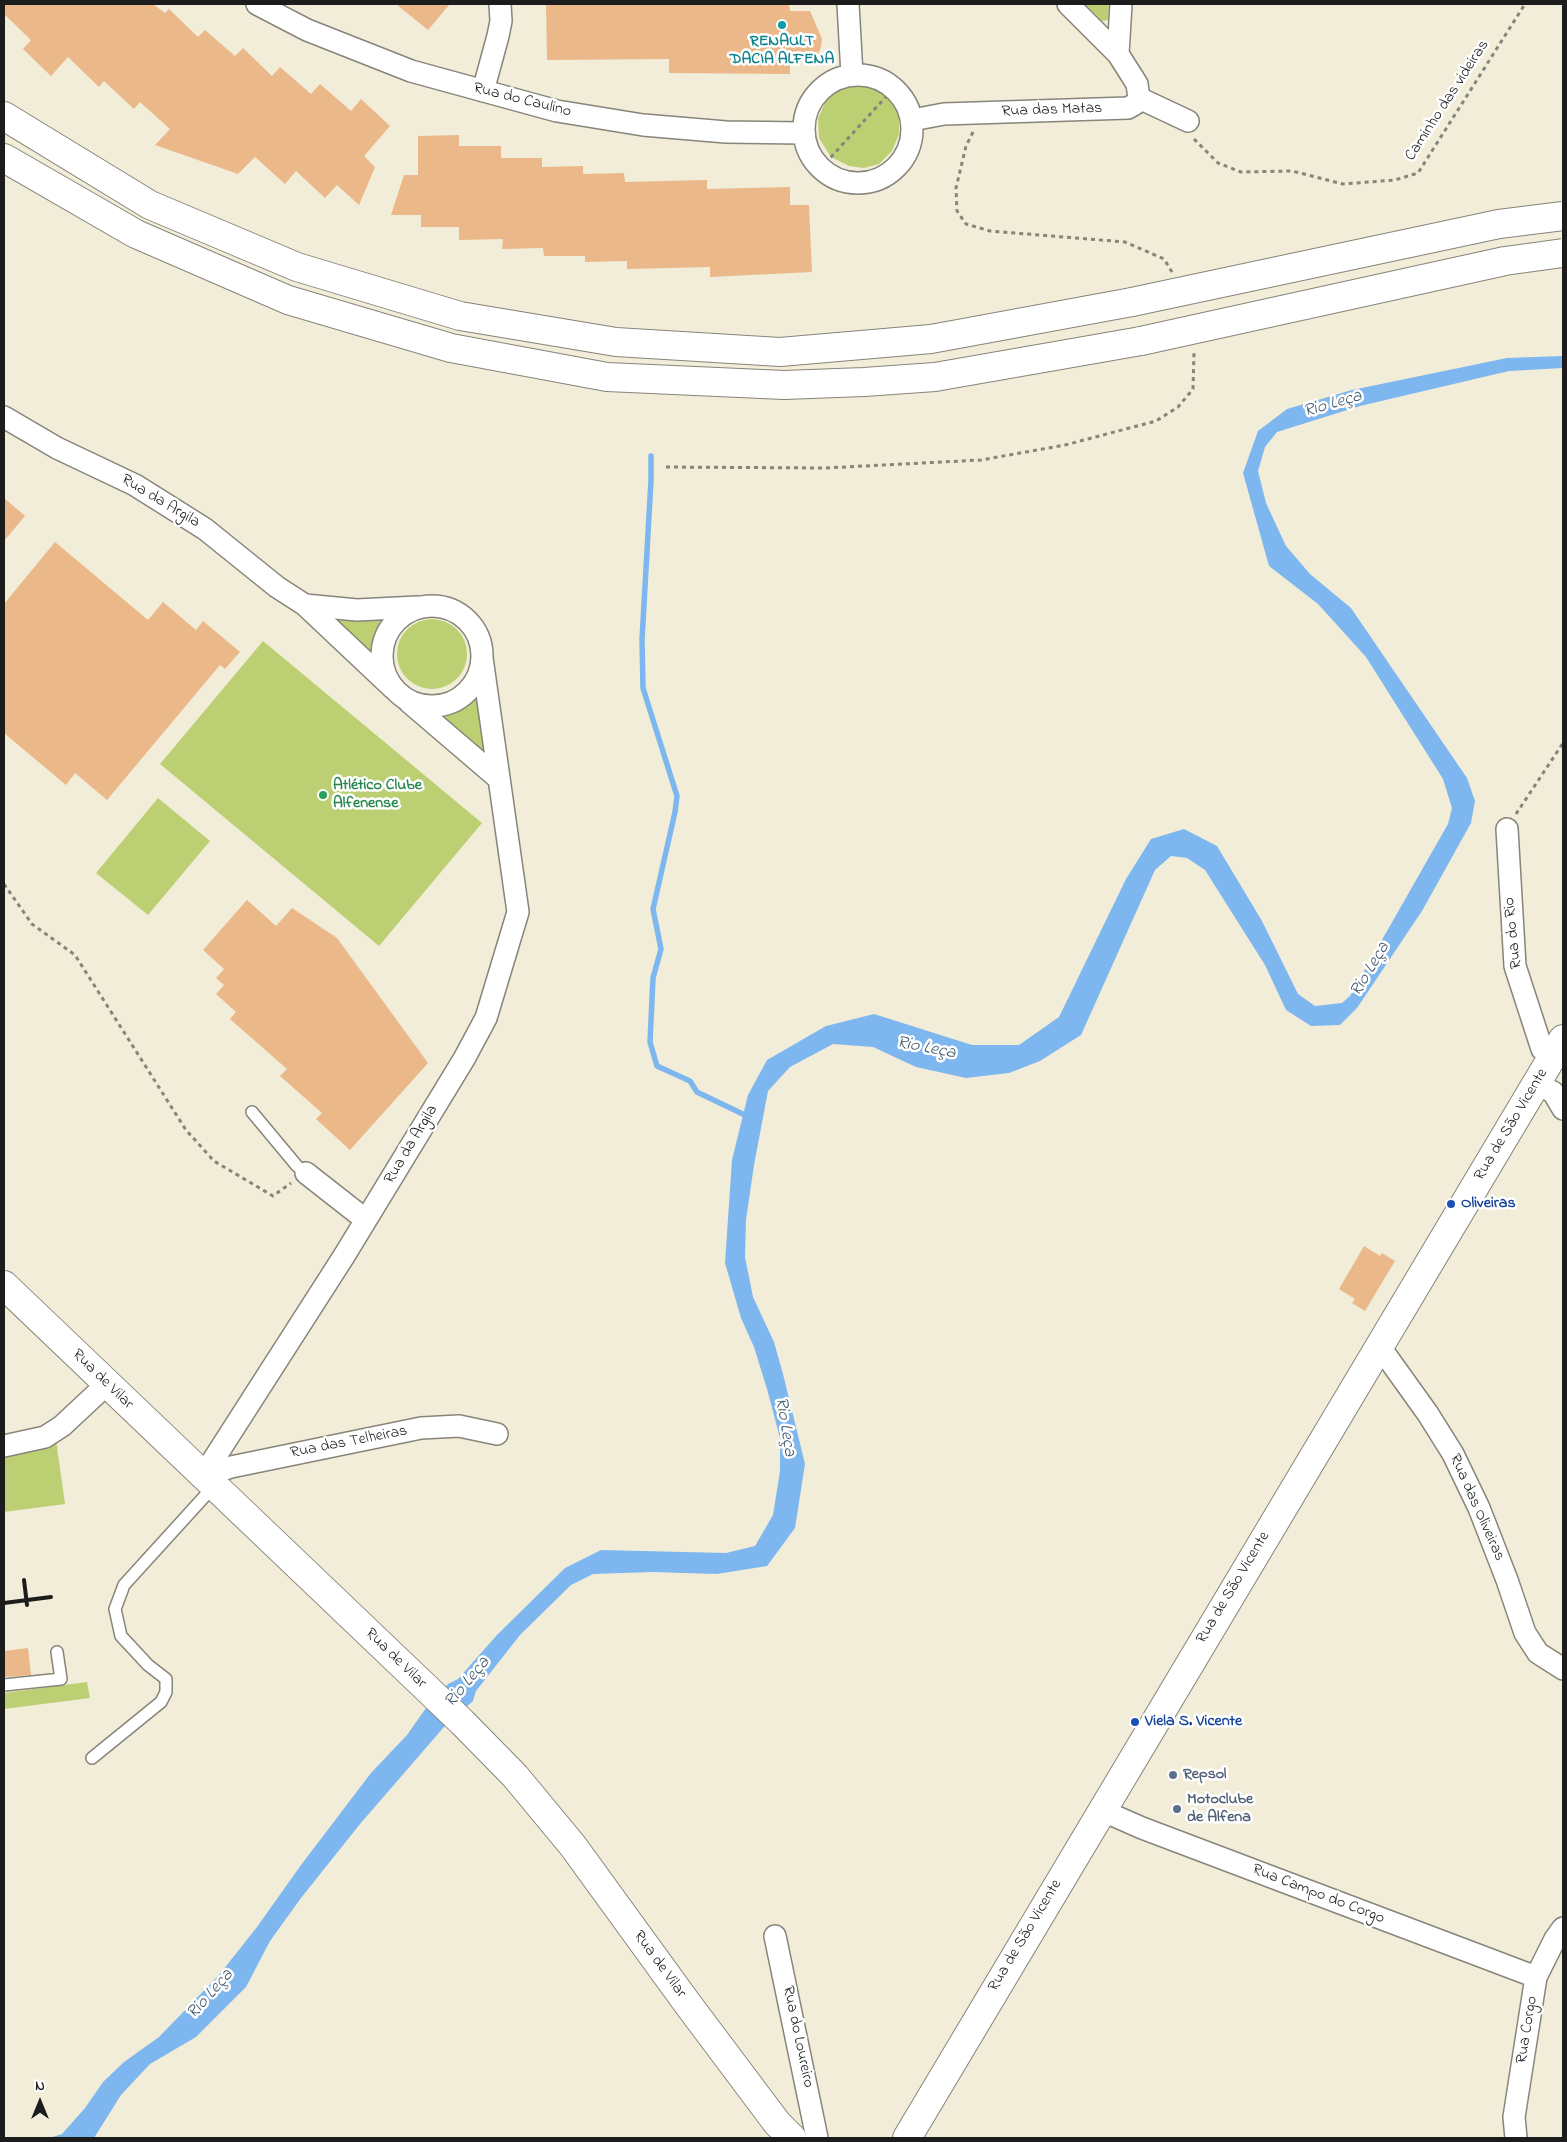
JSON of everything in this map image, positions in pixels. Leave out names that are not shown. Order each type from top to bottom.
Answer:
[{"type":"main road","points":[[4,116],[150,205],[297,267],[460,316],[616,342],[780,352],[931,339],[1132,302],[1499,224],[1563,216]]},
{"type":"main road","points":[[4,158],[136,234],[288,300],[451,348],[607,377],[784,384],[935,377],[1141,341],[1505,261],[1563,253]]},
{"type":"main road","name":"Rua de São Vicente","points":[[907,2138],[1558,1047]]},
{"type":"main road","name":"Rua de Vilar","points":[[4,1285],[462,1722],[515,1776],[573,1846],[783,2133]]},
{"type":"street","name":"Rua do Caulino","points":[[257,4],[307,30],[411,71],[557,111],[643,125],[726,132],[803,133]]},
{"type":"street","points":[[483,91],[501,21],[500,4]]},
{"type":"street","points":[[848,4],[852,75]]},
{"type":"street","points":[[1068,4],[1118,54],[1136,84],[1139,98],[1188,121]]},
{"type":"street","points":[[1118,54],[1121,4]]},
{"type":"street","points":[[852,75],[867,75],[881,80],[894,88],[908,108],[912,120],[912,136],[908,152],[898,166],[886,176],[870,182],[856,184],[842,182],[829,176],[818,167],[808,151],[803,133],[804,117],[807,109],[821,88],[836,79],[852,75]]},
{"type":"street","name":"Rua das Matas","points":[[912,120],[944,114],[1128,108],[1135,104],[1139,98]]},
{"type":"street","name":"Rua da Argila","points":[[4,417],[57,448],[135,485],[205,529],[277,587],[305,605],[399,693],[499,779]]},
{"type":"street","name":"Rua da Argila","points":[[209,1481],[486,1018],[518,912],[480,642],[473,627],[462,616],[447,608],[431,606],[357,610],[305,605]]},
{"type":"street","name":"Rua da Argila","points":[[431,606],[416,609],[401,616],[390,628],[384,643],[382,658],[385,674],[399,693],[419,704],[435,706],[450,703],[462,696],[472,685],[479,672],[482,658]]},
{"type":"street","name":"Rua do Rio","points":[[1507,829],[1515,966],[1542,1049],[1558,1047]]},
{"type":"street","points":[[1536,1084],[1553,1092],[1563,1109]]},
{"type":"street","points":[[306,1173],[366,1220]]},
{"type":"street","name":"Rua das Oliveiras","points":[[1380,1347],[1428,1414],[1453,1454],[1479,1508],[1508,1580],[1525,1633],[1538,1653],[1563,1669]]},
{"type":"street","points":[[4,1446],[45,1437],[62,1426],[107,1384]]},
{"type":"street","name":"Rua das Telheiras","points":[[209,1481],[231,1467],[421,1428],[459,1426],[496,1434]]},
{"type":"street","name":"Rua Campo do Corgo","points":[[1101,1810],[1142,1828],[1536,1977]]},
{"type":"street","name":"Rua Corgo","points":[[1516,2138],[1514,2117],[1536,1977],[1563,1928]]},
{"type":"street","name":"Rua do Loureiro","points":[[775,1936],[817,2138]]},
{"type":"lane","points":[[252,1112],[297,1166],[306,1173]]},
{"type":"lane","points":[[92,1758],[161,1702],[166,1692],[166,1679],[148,1665],[121,1636],[115,1609],[124,1585],[209,1481]]},
{"type":"lane","points":[[4,1685],[60,1678],[57,1652]]},
{"type":"path","name":"Caminho das videiras","points":[[1188,121],[1192,136],[1218,163],[1241,172],[1292,171],[1344,184],[1395,180],[1418,173],[1525,4]]},
{"type":"path","points":[[818,167],[831,157],[894,88]]},
{"type":"path","points":[[1507,829],[1563,743]]},
{"type":"path","points":[[4,884],[32,924],[75,955],[186,1130],[214,1162],[273,1196],[306,1173]]},
{"type":"green space","points":[[1085,4],[1109,4],[1108,20],[1102,21]]},
{"type":"green space","points":[[863,86],[880,91],[892,102],[899,116],[899,134],[892,151],[879,164],[864,168],[849,166],[831,157],[819,138],[818,119],[826,100],[841,88]]},
{"type":"green space","points":[[326,615],[382,617],[373,640],[371,653]]},
{"type":"green space","points":[[432,619],[451,625],[461,635],[467,654],[461,673],[451,683],[432,689],[413,683],[403,673],[397,654],[403,635],[413,625]]},
{"type":"green space","name":"Atlético Clube Alfenense","points":[[263,641],[482,823],[379,946],[160,764]]},
{"type":"green space","points":[[476,696],[483,751],[441,715],[461,707]]},
{"type":"green space","points":[[158,798],[210,841],[148,915],[96,873]]},
{"type":"green space","points":[[56,1440],[65,1504],[4,1512],[4,1457],[44,1449]]},
{"type":"green space","points":[[87,1682],[90,1698],[4,1709],[4,1693]]},
{"type":"water","name":"Rio Leça","points":[[1563,356],[1563,368],[1509,371],[1360,406],[1277,432],[1265,447],[1258,471],[1266,503],[1286,546],[1310,574],[1351,608],[1467,778],[1475,801],[1471,823],[1422,911],[1357,1008],[1340,1025],[1311,1026],[1286,1010],[1265,965],[1205,870],[1187,858],[1171,856],[1155,870],[1081,1035],[1040,1061],[1009,1073],[966,1078],[916,1067],[873,1047],[833,1044],[790,1067],[768,1091],[746,1220],[745,1257],[753,1297],[774,1342],[805,1464],[795,1528],[767,1566],[717,1574],[653,1572],[593,1574],[571,1585],[520,1635],[476,1691],[473,1701],[444,1727],[360,1824],[301,1898],[270,1941],[246,1987],[196,2037],[150,2064],[121,2095],[94,2138],[49,2138],[62,2134],[85,2108],[103,2082],[124,2062],[159,2037],[219,1975],[257,1927],[301,1865],[371,1773],[407,1735],[426,1708],[448,1684],[458,1679],[497,1635],[565,1568],[601,1550],[726,1553],[755,1546],[773,1515],[780,1471],[780,1438],[754,1347],[741,1318],[725,1263],[732,1160],[748,1095],[767,1060],[826,1026],[874,1014],[972,1045],[1019,1045],[1059,1017],[1126,879],[1151,839],[1184,829],[1217,846],[1262,921],[1298,994],[1315,1006],[1342,1003],[1350,996],[1448,824],[1452,808],[1443,779],[1366,657],[1318,604],[1269,566],[1243,473],[1258,431],[1287,409],[1352,390],[1507,358]]},
{"type":"building","points":[[4,4],[153,4],[165,13],[169,9],[198,37],[205,30],[235,56],[243,48],[272,76],[280,67],[311,94],[320,84],[351,111],[361,99],[390,126],[364,156],[375,167],[359,205],[337,185],[325,198],[296,171],[285,184],[255,157],[238,174],[155,145],[170,129],[140,102],[134,109],[104,81],[99,87],[68,57],[51,76],[23,49],[31,40],[4,14]]},
{"type":"building","points":[[396,4],[450,4],[428,30]]},
{"type":"building","points":[[546,4],[789,4],[790,11],[810,11],[822,39],[821,47],[818,55],[790,54],[790,74],[669,73],[669,59],[547,60]]},
{"type":"building","points":[[459,135],[459,146],[501,146],[501,158],[542,158],[542,167],[583,166],[583,174],[624,173],[625,182],[707,180],[707,189],[790,187],[790,205],[809,205],[812,272],[710,277],[710,267],[627,269],[627,261],[585,262],[585,256],[544,256],[543,248],[502,249],[503,239],[459,240],[459,227],[421,227],[421,215],[391,215],[404,175],[418,175],[418,136]]},
{"type":"building","points":[[4,498],[25,516],[4,541]]},
{"type":"building","points":[[55,542],[148,620],[163,602],[196,630],[203,621],[240,652],[225,669],[220,665],[107,800],[75,773],[66,785],[4,733],[4,604]]},
{"type":"building","points":[[247,900],[276,926],[292,908],[337,938],[428,1063],[350,1150],[316,1119],[322,1113],[280,1076],[287,1069],[230,1019],[236,1012],[216,994],[224,985],[216,978],[224,969],[203,950]]},
{"type":"building","points":[[1364,1246],[1380,1256],[1382,1253],[1395,1261],[1365,1311],[1352,1303],[1355,1299],[1339,1289]]},
{"type":"building","points":[[28,1648],[31,1675],[4,1677],[4,1651]]},
{"type":"waterway","points":[[651,456],[642,640],[643,688],[677,796],[653,909],[661,949],[653,978],[650,1042],[657,1066],[690,1081],[697,1092],[749,1117]]},
{"type":"railway","points":[[24,1580],[27,1605]]},
{"type":"railway","points":[[4,1603],[51,1597]]},
{"type":"place","name":"RENAULT DACIA ALFENA","points":[[782,25]]},
{"type":"place","name":"Atlético Clube Alfenense","points":[[323,795]]},
{"type":"place","name":"Oliveiras","points":[[1451,1204]]},
{"type":"place","name":"Viela S. Vicente","points":[[1135,1722]]},
{"type":"place","name":"Repsol","points":[[1173,1775]]},
{"type":"place","name":"Motoclube de Alfena","points":[[1177,1809]]}]
